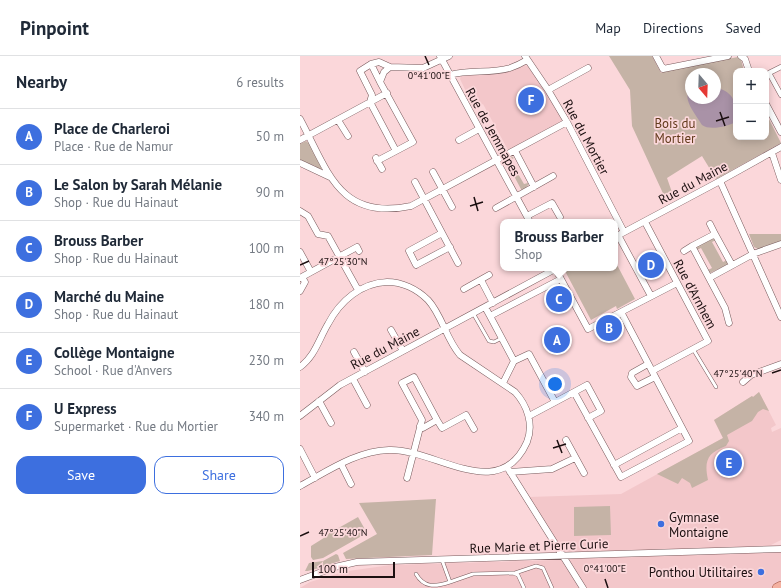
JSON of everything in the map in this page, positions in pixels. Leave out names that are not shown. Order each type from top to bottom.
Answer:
[{"type":"main road","points":[[777,588],[781,586]]},
{"type":"street","points":[[396,151],[370,102],[372,95],[360,71],[371,64],[379,62],[390,67],[424,68],[441,58],[449,56]]},
{"type":"street","points":[[656,56],[663,68],[728,56]]},
{"type":"street","points":[[746,57],[748,68]]},
{"type":"street","name":"Rue de Jemmapes","points":[[441,58],[528,219]]},
{"type":"street","points":[[450,76],[462,72],[509,69],[526,58]]},
{"type":"street","name":"Rue du Mortier","points":[[526,58],[548,90],[567,122],[612,219]]},
{"type":"street","points":[[371,64],[413,142],[377,159],[382,169]]},
{"type":"street","points":[[380,82],[384,72],[390,67]]},
{"type":"street","points":[[781,67],[769,73],[781,95]]},
{"type":"street","points":[[548,90],[588,68]]},
{"type":"street","points":[[300,140],[387,93]]},
{"type":"street","points":[[769,110],[781,132]]},
{"type":"street","points":[[300,119],[330,177],[338,188],[357,202],[375,208],[395,209],[411,206],[567,122]]},
{"type":"street","points":[[338,120],[348,136]]},
{"type":"street","points":[[459,140],[479,129]]},
{"type":"street","name":"Rue du Maine","points":[[619,235],[720,182],[781,147]]},
{"type":"street","name":"Rue de Jemmapes","points":[[515,151],[534,187]]},
{"type":"street","points":[[772,153],[781,180]]},
{"type":"street","points":[[300,163],[330,177]]},
{"type":"street","points":[[433,172],[452,207]]},
{"type":"street","name":"Rue de Jemmapes","points":[[516,196],[553,176]]},
{"type":"street","points":[[415,182],[458,263]]},
{"type":"street","points":[[720,182],[781,317]]},
{"type":"street","points":[[496,208],[516,196]]},
{"type":"street","points":[[528,219],[552,203],[560,217]]},
{"type":"street","points":[[300,211],[308,216],[318,234],[328,236],[358,290]]},
{"type":"street","name":"Rue d'Arnhem","points":[[645,222],[708,341],[652,371]]},
{"type":"street","points":[[710,224],[732,265]]},
{"type":"street","points":[[442,233],[409,251],[412,258],[416,265],[450,247]]},
{"type":"street","points":[[684,251],[715,234]]},
{"type":"street","name":"Rue du Mortier","points":[[619,235],[651,296]]},
{"type":"street","points":[[709,278],[753,254],[781,244]]},
{"type":"street","points":[[692,246],[725,308],[729,323]]},
{"type":"street","points":[[300,291],[304,282],[301,277],[357,247],[359,251]]},
{"type":"street","points":[[300,252],[311,272]]},
{"type":"street","name":"Rue du Maine","points":[[300,416],[340,386],[352,379],[551,271]]},
{"type":"street","name":"Rue du Maine","points":[[557,271],[588,329],[621,312]]},
{"type":"street","points":[[464,289],[489,275]]},
{"type":"street","points":[[490,316],[561,279]]},
{"type":"street","points":[[481,280],[493,303]]},
{"type":"street","points":[[300,366],[312,355],[333,315],[346,300],[358,290],[382,283],[396,283],[409,286],[429,301],[454,347],[464,358],[503,383],[521,399],[529,416],[530,428],[528,439],[523,450],[509,470]]},
{"type":"street","points":[[574,392],[621,477],[689,441],[621,312],[677,283]]},
{"type":"street","points":[[485,307],[514,362]]},
{"type":"street","points":[[391,330],[403,351]]},
{"type":"street","points":[[354,352],[365,372]]},
{"type":"street","points":[[503,383],[514,362],[529,354],[555,402]]},
{"type":"street","points":[[648,364],[632,373],[631,377],[637,386],[655,377]]},
{"type":"street","points":[[742,382],[750,375],[781,364]]},
{"type":"street","points":[[407,478],[422,420],[402,383],[414,376],[442,428],[466,415],[474,429]]},
{"type":"street","points":[[352,379],[367,405]]},
{"type":"street","points":[[529,416],[587,385],[601,411],[588,418]]},
{"type":"street","points":[[319,401],[331,423]]},
{"type":"street","points":[[420,426],[423,428],[437,420]]},
{"type":"street","points":[[614,465],[682,428]]},
{"type":"street","points":[[566,440],[584,473]]},
{"type":"street","points":[[300,449],[315,478]]},
{"type":"street","points":[[300,486],[340,464],[357,456],[374,451],[390,450],[413,453],[450,466],[474,471],[552,469],[575,458]]},
{"type":"street","points":[[340,464],[351,484]]},
{"type":"street","points":[[509,470],[583,588]]},
{"type":"street","name":"Rue Marie et Pierre Curie","points":[[300,580],[335,567],[357,562],[781,549]]},
{"type":"lane","points":[[473,313],[489,341],[494,342],[502,338]]},
{"type":"lane","points":[[693,349],[716,387]]},
{"type":"lane","points":[[442,560],[450,582]]},
{"type":"lane","points":[[416,574],[423,584],[431,587],[438,587],[473,574],[515,573],[536,566],[543,568],[552,588]]},
{"type":"lane","points":[[515,573],[518,575],[524,588]]},
{"type":"shaded area","points":[[523,65],[529,66],[563,122],[508,150],[483,104],[474,108],[460,79],[461,76],[500,74]]},
{"type":"shaded area","points":[[722,89],[731,96],[733,100],[733,123],[714,128],[705,127],[689,104],[721,104]]},
{"type":"shaded area","points":[[759,392],[776,425],[771,428],[772,432],[781,428],[781,540],[771,545],[781,546],[781,588],[300,588],[310,582],[348,571],[391,565],[557,560],[562,550],[529,497],[621,494],[723,438],[714,420]]},
{"type":"green space","name":"Bois du Mortier","points":[[609,56],[652,56],[661,73],[665,71],[738,57],[741,59],[743,68],[733,68],[733,140],[769,140],[769,119],[781,143],[716,179],[702,156],[667,178],[674,198],[667,202],[632,126],[630,90]]},
{"type":"green space","points":[[306,141],[310,144],[322,167],[321,169],[300,160],[300,144]]},
{"type":"green space","points":[[511,156],[514,158],[510,160],[524,184],[528,183],[526,188],[522,191],[505,159]]},
{"type":"green space","points":[[749,234],[781,234],[781,242],[758,249],[754,247]]},
{"type":"green space","points":[[712,238],[715,238],[716,240],[712,242],[723,262],[727,260],[728,262],[727,265],[710,273],[708,270],[712,268],[701,248],[696,249],[698,246]]},
{"type":"green space","points":[[618,267],[635,299],[617,309],[616,306],[591,320],[565,271],[618,271]]},
{"type":"green space","points":[[759,392],[769,411],[763,409],[758,412],[752,421],[727,435],[729,441],[726,446],[708,458],[706,468],[708,480],[692,488],[690,483],[682,478],[678,484],[657,474],[723,438],[714,420]]},
{"type":"green space","points":[[436,499],[432,555],[346,559],[343,553],[377,534],[359,503]]},
{"type":"green space","points":[[610,506],[611,535],[574,536],[574,507]]},
{"type":"green space","points":[[358,517],[367,533],[323,558],[313,560],[311,557],[311,546],[327,536],[326,535]]},
{"type":"green space","points":[[336,554],[338,555],[340,561],[305,571],[309,563],[323,561]]},
{"type":"place","name":"U Express","points":[[531,100]]},
{"type":"place","name":"Marché du Maine","points":[[651,265]]},
{"type":"place","name":"Brouss Barber","points":[[559,299]]},
{"type":"place","name":"Le Salon by Sarah Mélanie","points":[[609,328]]},
{"type":"place","name":"Place de Charleroi","points":[[557,340]]},
{"type":"place","name":"Collège Montaigne","points":[[729,463]]},
{"type":"place","name":"Gymnase Montaigne","points":[[661,524]]},
{"type":"place","name":"Ponthou Utilitaires","points":[[761,572]]}]
